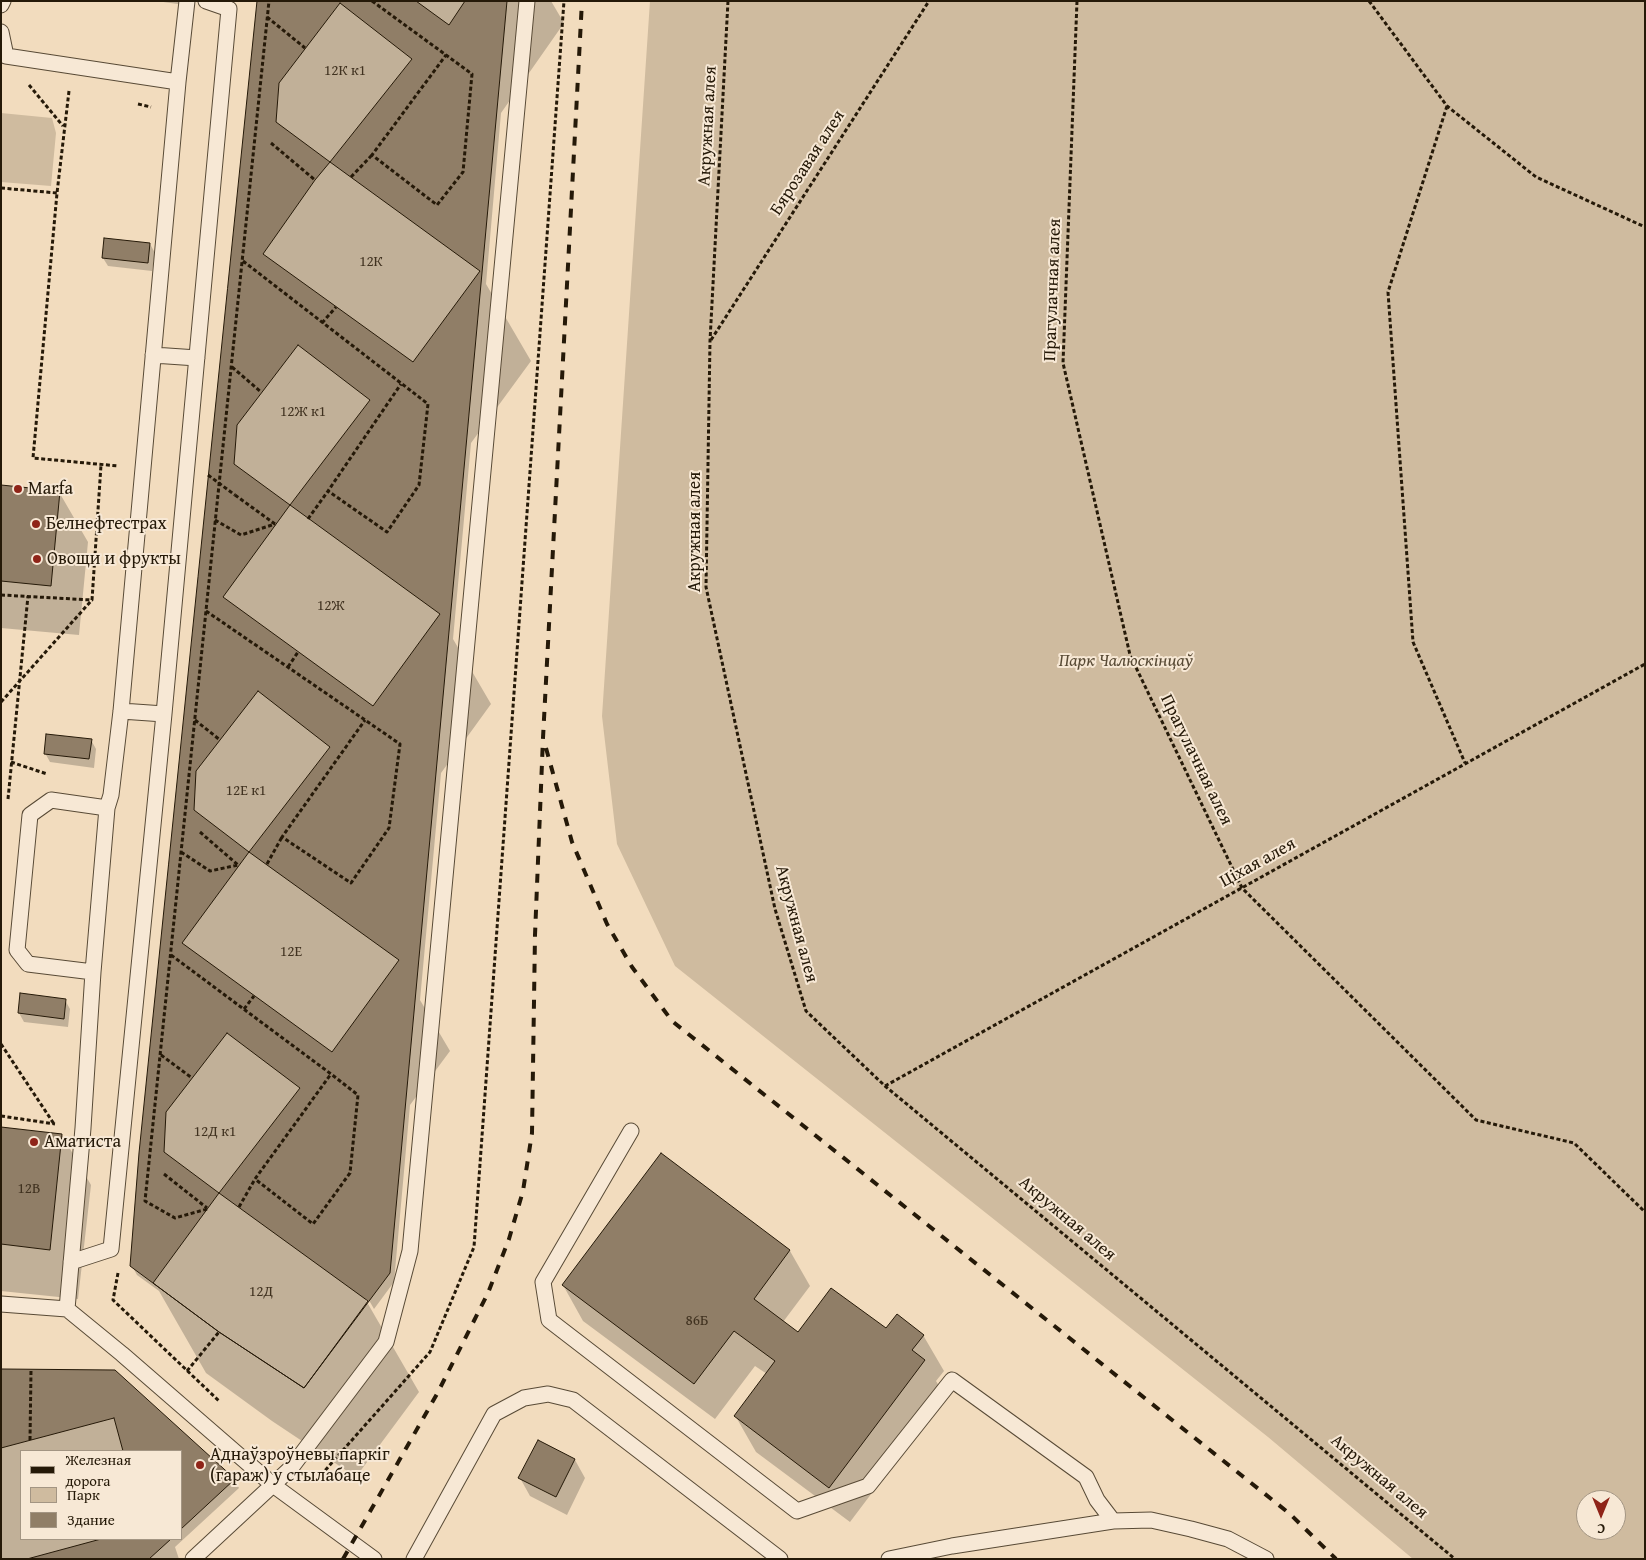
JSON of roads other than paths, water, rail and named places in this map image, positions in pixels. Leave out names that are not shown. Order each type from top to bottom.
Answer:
[{"type":"lane","points":[[1,5],[3,1]]},
{"type":"lane","points":[[67,1309],[83,1128],[92,972],[107,808],[111,796],[121,711],[186,1]]},
{"type":"lane","points":[[71,1262],[111,1249],[164,714],[229,9],[206,1]]},
{"type":"lane","points":[[193,1559],[291,1468],[386,1342],[410,1252],[527,1]]},
{"type":"lane","points":[[1,32],[6,56],[178,82]]},
{"type":"lane","points":[[153,356],[197,358]]},
{"type":"lane","points":[[121,711],[164,714]]},
{"type":"lane","points":[[92,972],[28,964],[17,950],[30,815],[51,800],[107,808]]},
{"type":"lane","points":[[631,1131],[543,1282],[549,1320],[797,1511],[868,1486],[952,1380],[1086,1477],[1096,1500],[1113,1521]]},
{"type":"lane","points":[[1,1304],[67,1309],[122,1354],[273,1485],[374,1559]]},
{"type":"lane","points":[[414,1559],[494,1414],[524,1398],[548,1394],[573,1400],[780,1559]]},
{"type":"lane","points":[[889,1559],[952,1546],[1113,1521],[1151,1520],[1228,1539],[1266,1559]]},
{"type":"railway","points":[[343,1559],[437,1394],[488,1293],[509,1239],[523,1191],[532,1133],[535,935],[543,738],[582,1]]},
{"type":"railway","points":[[546,748],[572,842],[607,924],[632,967],[672,1021],[1290,1514],[1336,1559]]},
{"type":"place","name":"Marfa","points":[[18,489]]},
{"type":"place","name":"Белнефтестрах","points":[[36,524]]},
{"type":"place","name":"Овощи и фрукты","points":[[37,559]]},
{"type":"place","name":"Аматиста","points":[[34,1142]]},
{"type":"place","name":"Аднаўзроўневы паркіг (гараж) у стылабаце","points":[[200,1465]]},
{"type":"park label","name":"Парк Чалюскінцаў","points":[[1126,661]]}]
